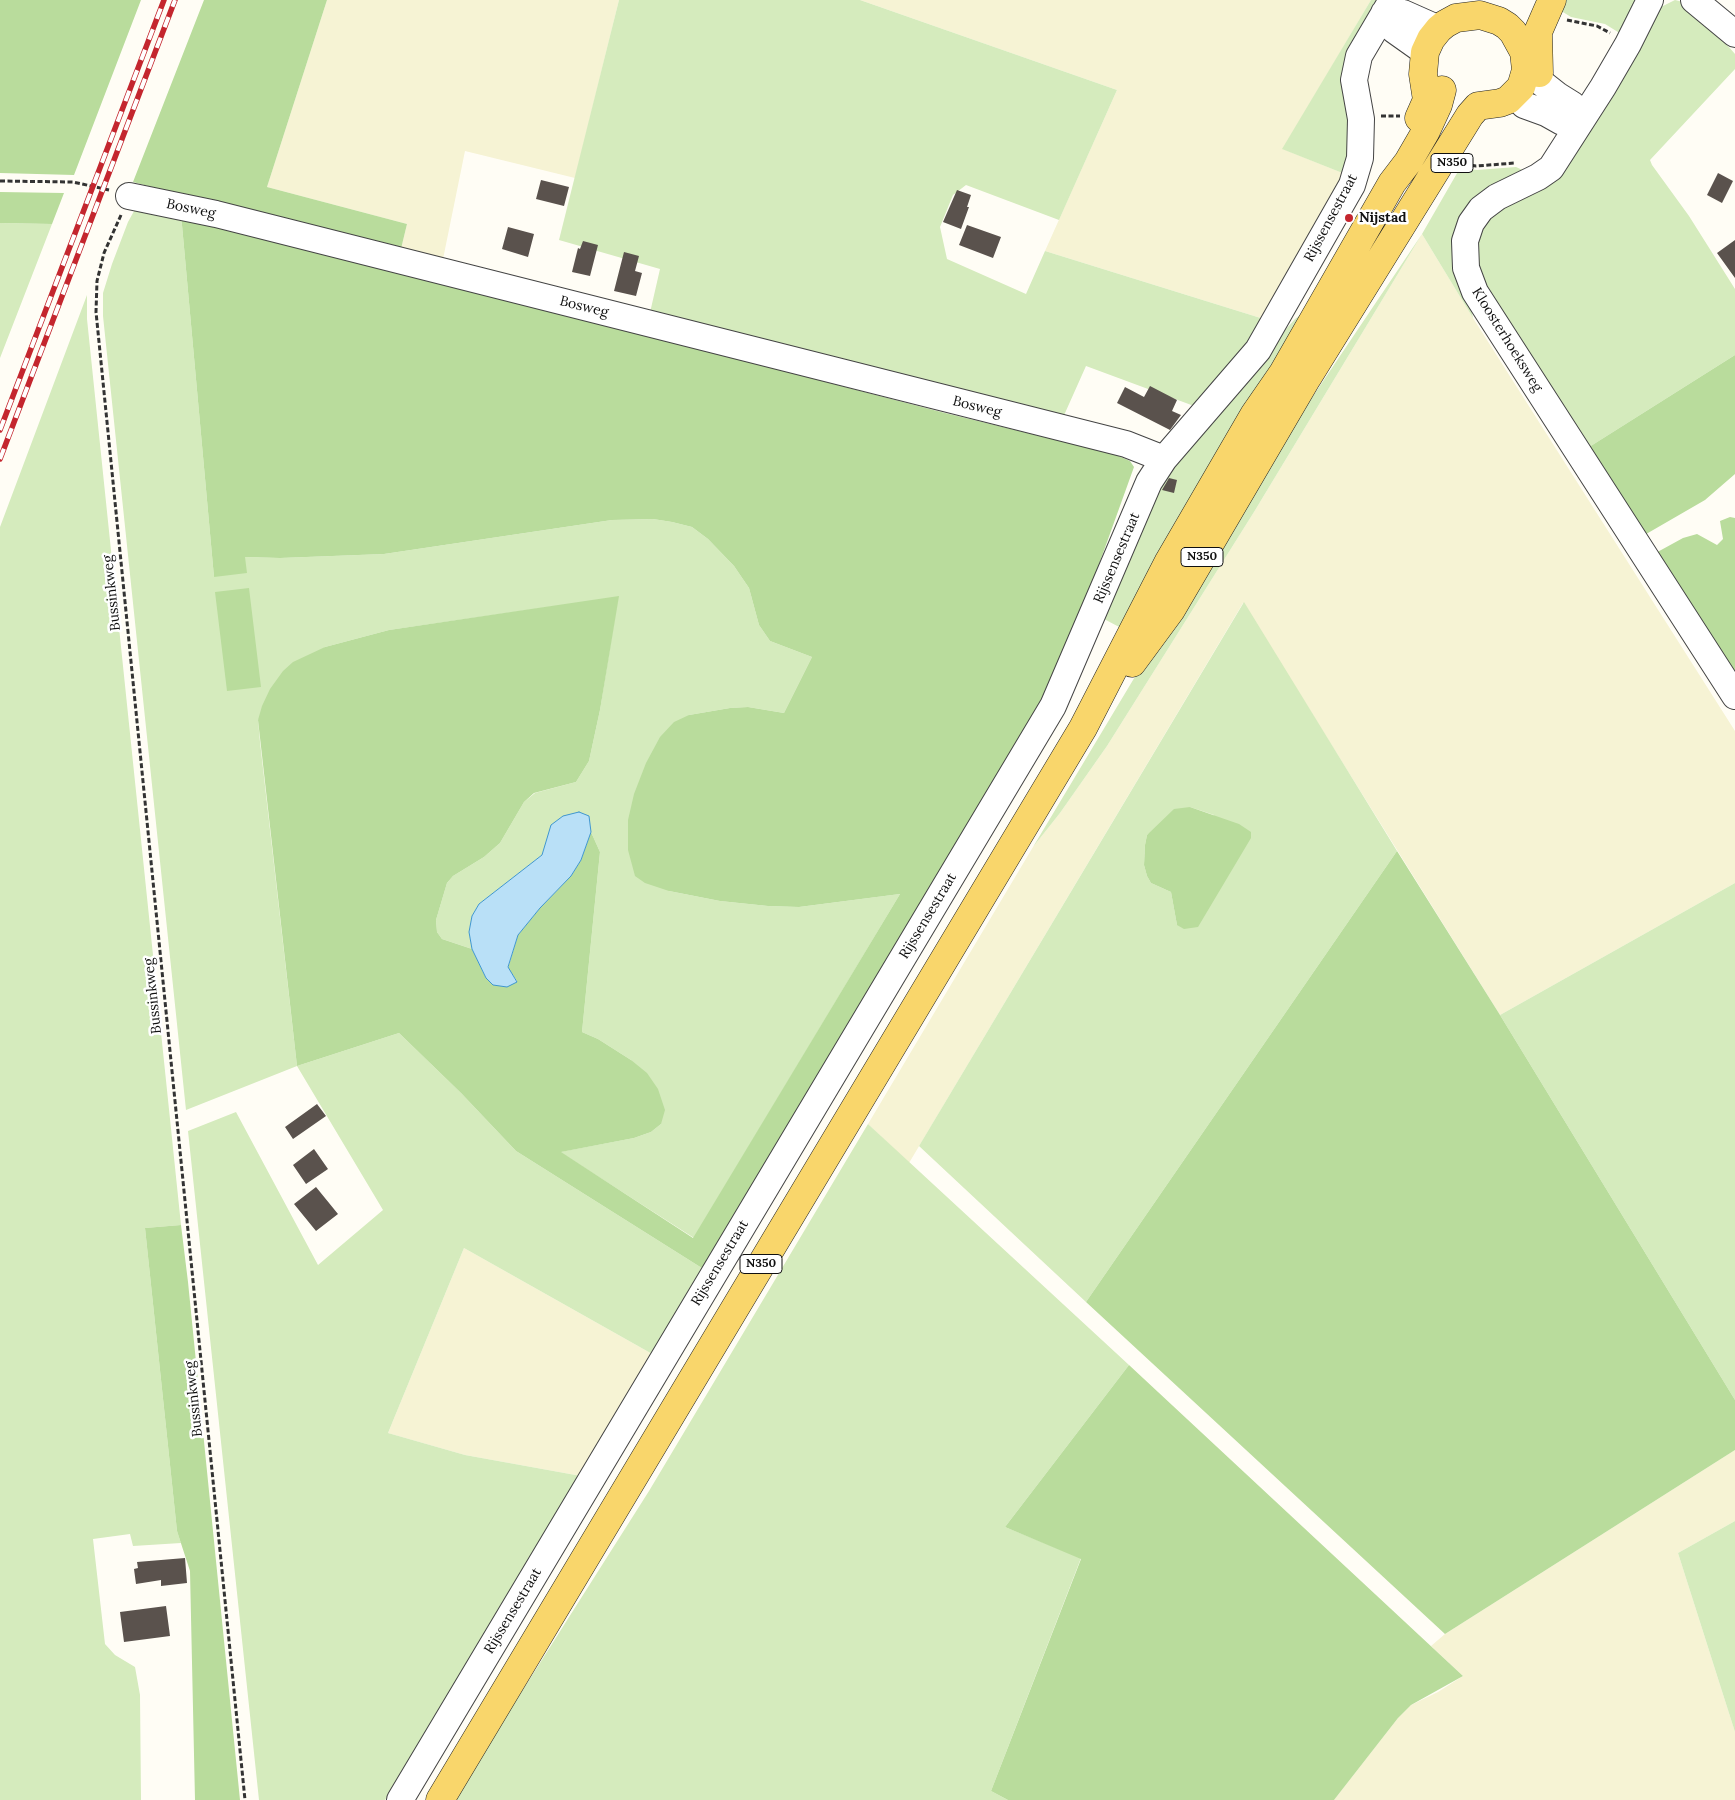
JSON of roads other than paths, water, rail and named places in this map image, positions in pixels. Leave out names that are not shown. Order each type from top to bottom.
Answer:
[{"type":"main road","points":[[1492,8],[1456,18],[1439,29],[1431,39],[1431,57],[1438,78],[1433,100],[1451,102],[1477,117],[1500,116],[1515,111],[1524,105],[1532,94],[1532,75],[1524,52],[1528,44],[1524,28],[1546,3]]},
{"type":"main road","points":[[1492,8],[1513,32],[1528,44]]},
{"type":"main road","points":[[1431,57],[1456,33],[1484,27],[1492,8]]},
{"type":"main road","points":[[1477,117],[1478,106],[1500,103],[1516,94],[1525,80],[1532,75]]},
{"type":"main road","name":"N350","points":[[440,1800],[1083,728],[1168,561],[1254,415],[1283,373],[1392,182],[1408,162],[1426,130],[1438,105],[1433,100]]},
{"type":"main road","name":"N350","points":[[1083,728],[1171,610],[1308,378],[1415,203],[1477,117]]},
{"type":"street","name":"Kloosterhoeksweg","points":[[1650,0],[1628,44],[1551,168],[1538,178],[1497,197],[1481,209],[1471,223],[1466,240],[1466,268],[1475,292],[1735,696]]},
{"type":"street","points":[[1694,0],[1735,34]]},
{"type":"street","points":[[1388,6],[1439,29]]},
{"type":"street","points":[[1388,6],[1394,30],[1431,57]]},
{"type":"street","name":"Rijssensestraat","points":[[400,1800],[1053,706],[1149,482],[1164,459],[1258,350],[1352,185],[1360,158],[1361,119],[1354,80],[1359,56],[1388,6]]},
{"type":"street","points":[[1524,105],[1546,113],[1562,122],[1580,122],[1573,105],[1557,96],[1532,75]]},
{"type":"street","name":"Bosweg","points":[[129,196],[216,214],[1088,434],[1126,444],[1164,459]]},
{"type":"water","points":[[579,812],[589,816],[591,832],[581,860],[571,876],[540,908],[518,935],[508,967],[517,982],[507,987],[493,985],[486,978],[472,949],[469,932],[472,916],[479,904],[542,855],[551,825],[563,816]]},
{"type":"railway","points":[[0,430],[164,0]]},
{"type":"railway","points":[[0,459],[175,0]]},
{"type":"place","name":"Nijstad","points":[[1349,218]]}]
